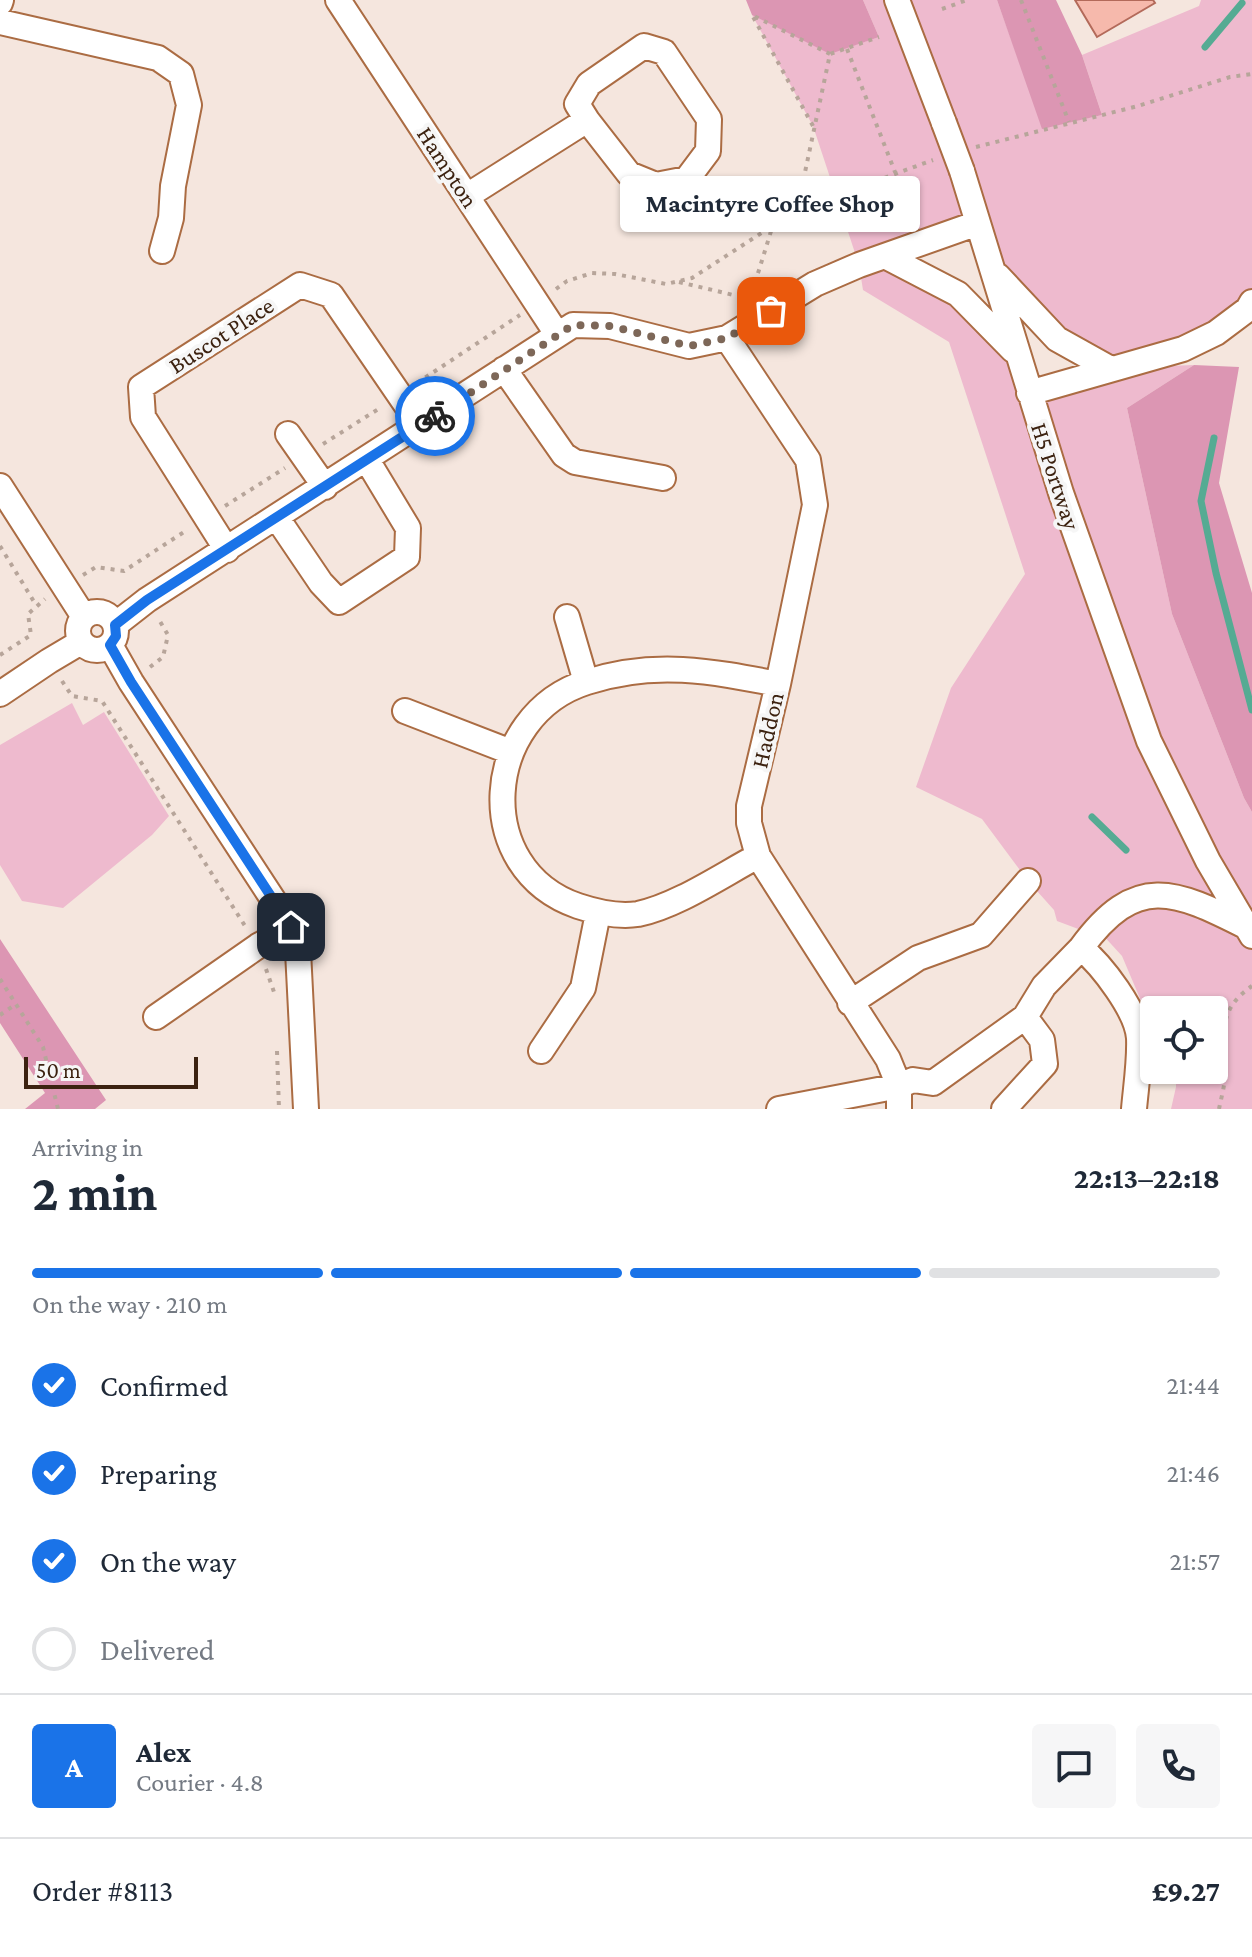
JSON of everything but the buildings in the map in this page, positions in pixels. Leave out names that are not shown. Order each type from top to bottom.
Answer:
[{"type":"street","name":"Hampton","points":[[338,0],[557,334]]},
{"type":"street","name":"H5 Portway","points":[[897,0],[944,123],[953,164],[978,223],[1061,493],[1149,741],[1208,861],[1249,931]]},
{"type":"street","points":[[0,22],[158,58],[181,74],[189,105],[173,186],[171,218],[162,251]]},
{"type":"street","points":[[644,46],[664,52],[709,119],[708,151],[687,179],[656,185],[629,174],[587,120],[577,104],[589,84],[644,46]]},
{"type":"street","points":[[467,196],[587,120]]},
{"type":"street","points":[[84,617],[78,632],[81,642],[98,650],[147,600],[573,325],[610,326],[689,346],[727,338],[815,284],[978,223]]},
{"type":"street","points":[[885,256],[958,294],[1017,354]]},
{"type":"street","points":[[993,272],[1057,339],[1109,368]]},
{"type":"street","name":"Buscot Place","points":[[227,550],[143,417],[141,387],[300,285],[331,295],[420,425]]},
{"type":"street","points":[[1029,393],[1183,349],[1216,333],[1248,309],[1252,302]]},
{"type":"street","name":"Haddon","points":[[727,338],[808,460],[815,505],[749,806],[749,823],[758,856],[888,1059],[899,1098]]},
{"type":"street","points":[[504,369],[564,455],[575,462],[663,478]]},
{"type":"street","points":[[288,434],[325,487]]},
{"type":"street","points":[[277,518],[321,583],[339,602],[407,557],[408,528],[367,460]]},
{"type":"street","points":[[0,486],[84,617]]},
{"type":"street","points":[[84,617],[102,613],[112,619],[113,635],[131,682],[291,927],[298,951],[306,1109]]},
{"type":"street","points":[[567,617],[586,682]]},
{"type":"street","points":[[0,694],[81,642]]},
{"type":"street","points":[[758,856],[662,906],[635,914],[598,913],[559,899],[529,878],[505,832],[501,790],[511,752],[525,724],[550,699],[586,682],[641,670],[699,669],[778,684]]},
{"type":"street","points":[[405,711],[511,752]]},
{"type":"street","points":[[850,1003],[918,958],[981,935],[1028,881]]},
{"type":"street","points":[[779,1109],[899,1098],[913,1080],[933,1083],[1025,1017],[1044,986],[1081,948],[1099,924],[1127,902],[1157,894],[1197,901],[1249,931]]},
{"type":"street","points":[[541,1051],[583,988],[598,913]]},
{"type":"street","points":[[156,1017],[258,946],[291,927]]},
{"type":"street","points":[[1081,948],[1099,963],[1123,998],[1139,1036],[1134,1109]]},
{"type":"street","points":[[1004,1109],[1045,1064],[1042,1040],[1025,1017]]},
{"type":"path","points":[[942,9],[967,0]]},
{"type":"path","points":[[1021,0],[1069,122]]},
{"type":"path","points":[[813,126],[752,15],[830,54],[879,37]]},
{"type":"path","points":[[847,49],[895,172]]},
{"type":"path","points":[[797,210],[830,54]]},
{"type":"path","points":[[972,148],[1138,106],[1230,77],[1252,74]]},
{"type":"path","points":[[930,160],[953,164]]},
{"type":"path","points":[[676,282],[750,299],[773,227]]},
{"type":"path","points":[[0,546],[36,605]]},
{"type":"path","points":[[49,661],[72,696],[102,701],[163,657],[168,635],[147,600],[124,571]]},
{"type":"path","points":[[102,701],[258,946],[276,995]]},
{"type":"path","points":[[0,979],[43,1047],[58,1109]]},
{"type":"path","points":[[1219,1109],[1225,1078],[1224,1023],[1236,998],[1252,986]]},
{"type":"path","points":[[0,1015],[16,1004]]},
{"type":"path","points":[[277,1038],[279,1109]]},
{"type":"shaded area","points":[[746,0],[863,0],[879,37],[830,54],[752,15]]},
{"type":"shaded area","points":[[863,0],[997,0],[1043,128],[1102,115],[1082,55],[1199,6],[1201,0],[1252,0],[1252,302],[1248,309],[1115,368],[1194,365],[1127,408],[1172,614],[1252,812],[1252,1109],[1171,1109],[1176,1084],[1228,1084],[1228,996],[1140,998],[1122,956],[1101,933],[1057,921],[1054,910],[982,819],[916,787],[951,688],[1025,574],[949,342],[863,290],[859,265],[813,126],[752,15],[830,53],[879,37]],"holes":[[[977,223],[993,272],[1108,368],[1029,392],[1017,354],[958,294],[886,256]]]},
{"type":"shaded area","points":[[997,0],[1056,0],[1082,55],[1102,115],[1042,129]]},
{"type":"shaded area","points":[[1194,365],[1239,367],[1219,483],[1252,593],[1252,812],[1172,614],[1127,408]]},
{"type":"shaded area","points":[[72,703],[83,725],[104,712],[169,816],[152,835],[63,908],[22,901],[0,865],[0,745]]},
{"type":"shaded area","points":[[0,939],[106,1100],[95,1109],[25,1109],[45,1093],[0,1023]]},
{"type":"waterway","points":[[1205,47],[1242,3]]},
{"type":"waterway","points":[[1214,438],[1201,501],[1216,573],[1252,710]]},
{"type":"waterway","points":[[1092,817],[1126,850]]},
{"type":"way so far","points":[[435,416],[573,325],[610,326],[689,346],[727,338],[771,311]]},
{"type":"place","name":"Macintyre Coffee Shop","points":[[771,311]]},
{"type":"route","points":[[291,927],[131,682],[110,645],[116,636],[115,625],[147,600],[435,416]]}]
